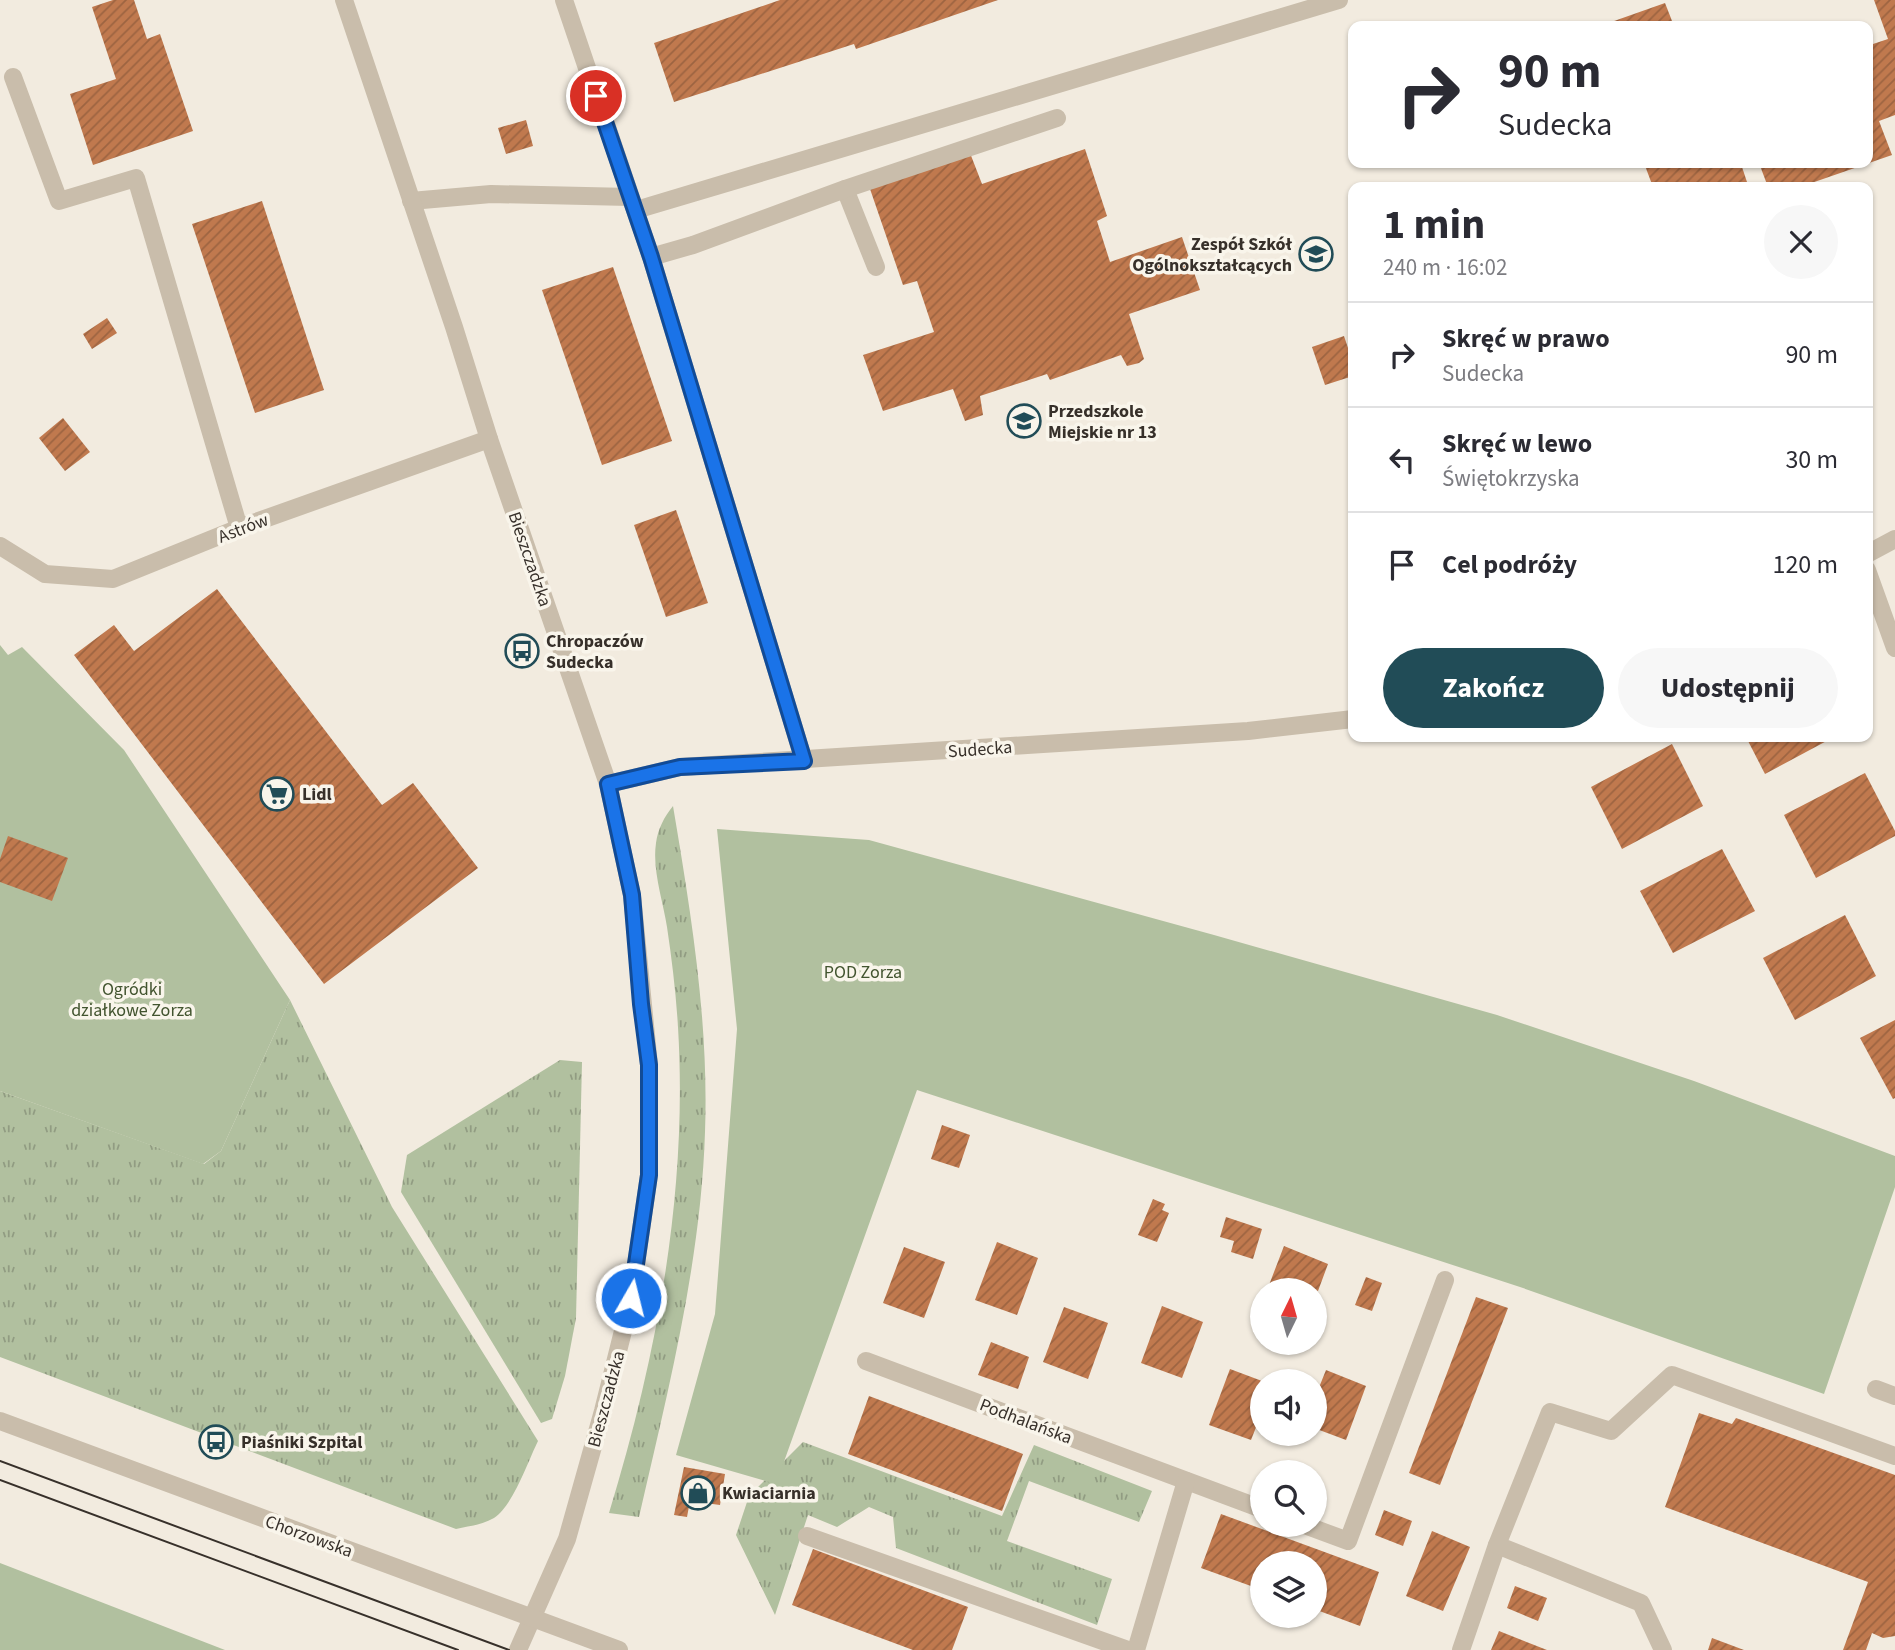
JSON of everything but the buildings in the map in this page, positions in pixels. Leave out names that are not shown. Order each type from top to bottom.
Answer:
[{"type":"street","name":"Bieszczadzka","points":[[344,0],[489,439],[608,784],[632,895],[649,1065],[649,1175],[631,1298],[567,1539],[518,1650]]},
{"type":"street","points":[[564,0],[651,257],[804,761]]},
{"type":"street","points":[[411,201],[491,194],[633,203],[1339,0]]},
{"type":"street","points":[[13,77],[59,201],[136,178],[239,528]]},
{"type":"street","points":[[651,257],[693,245],[845,189],[1057,118]]},
{"type":"street","points":[[845,189],[876,267]]},
{"type":"street","name":"Astrów","points":[[0,547],[46,574],[113,579],[239,528],[489,439]]},
{"type":"street","points":[[1873,551],[1895,539]]},
{"type":"street","points":[[1873,584],[1892,630],[1895,648]]},
{"type":"street","name":"Sudecka","points":[[608,784],[680,767],[1234,732],[1348,720]]},
{"type":"street","points":[[1327,1533],[1348,1541],[1445,1280]]},
{"type":"street","name":"Podhalańska","points":[[866,1361],[1250,1505]]},
{"type":"street","points":[[1461,1650],[1497,1545],[1550,1412],[1611,1431],[1672,1375],[1895,1456]]},
{"type":"street","points":[[1876,1389],[1895,1396]]},
{"type":"street","name":"Chorzowska","points":[[0,1421],[619,1650]]},
{"type":"street","points":[[1136,1650],[1186,1481]]},
{"type":"street","points":[[807,1536],[1128,1650]]},
{"type":"street","points":[[1497,1545],[1641,1603],[1663,1650]]},
{"type":"green space","name":"Ogródki działkowe Zorza","points":[[0,645],[8,655],[22,647],[124,750],[290,1000],[221,1151],[203,1164],[0,1091]]},
{"type":"green space","points":[[673,806],[692,927],[701,1009],[706,1091],[705,1132],[690,1278],[672,1374],[639,1517],[609,1513],[655,1334],[673,1212],[680,1089],[678,1027],[671,952],[655,853],[660,828]]},
{"type":"green space","name":"POD Zorza","points":[[717,829],[869,840],[1214,935],[1497,1015],[1694,1081],[1895,1156],[1895,1187],[1824,1394],[1520,1287],[917,1090],[776,1484],[676,1455],[715,1314],[737,1029]]},
{"type":"green space","points":[[290,1000],[392,1207],[538,1441],[507,1504],[494,1518],[485,1522],[456,1529],[0,1357],[0,1091],[204,1164],[221,1151]]},
{"type":"green space","points":[[560,1060],[582,1062],[576,1318],[565,1376],[552,1419],[541,1423],[401,1192],[407,1155]]},
{"type":"green space","points":[[803,1442],[1002,1516],[1034,1445],[1152,1491],[1139,1522],[1029,1481],[1007,1541],[1112,1579],[1097,1625],[896,1548],[893,1517],[869,1507],[837,1527],[808,1515],[775,1615],[736,1535],[749,1496]]},
{"type":"green space","points":[[0,1563],[225,1650],[0,1650]]},
{"type":"tram line","points":[[0,1461],[509,1650]]},
{"type":"tram line","points":[[0,1480],[458,1650]]},
{"type":"place","name":"Zespół Szkół Ogólnokształcących","points":[[1316,254]]},
{"type":"place","name":"Przedszkole Miejskie nr 13","points":[[1024,421]]},
{"type":"place","name":"Chropaczów Sudecka","points":[[522,651]]},
{"type":"place","name":"Lidl","points":[[277,794]]},
{"type":"place","name":"Piaśniki Szpital","points":[[216,1442]]},
{"type":"place","name":"Kwiaciarnia","points":[[698,1493]]},
{"type":"route","points":[[596,96],[651,257],[804,761],[680,767],[608,784],[632,895],[649,1065],[649,1175],[631,1298]]}]
